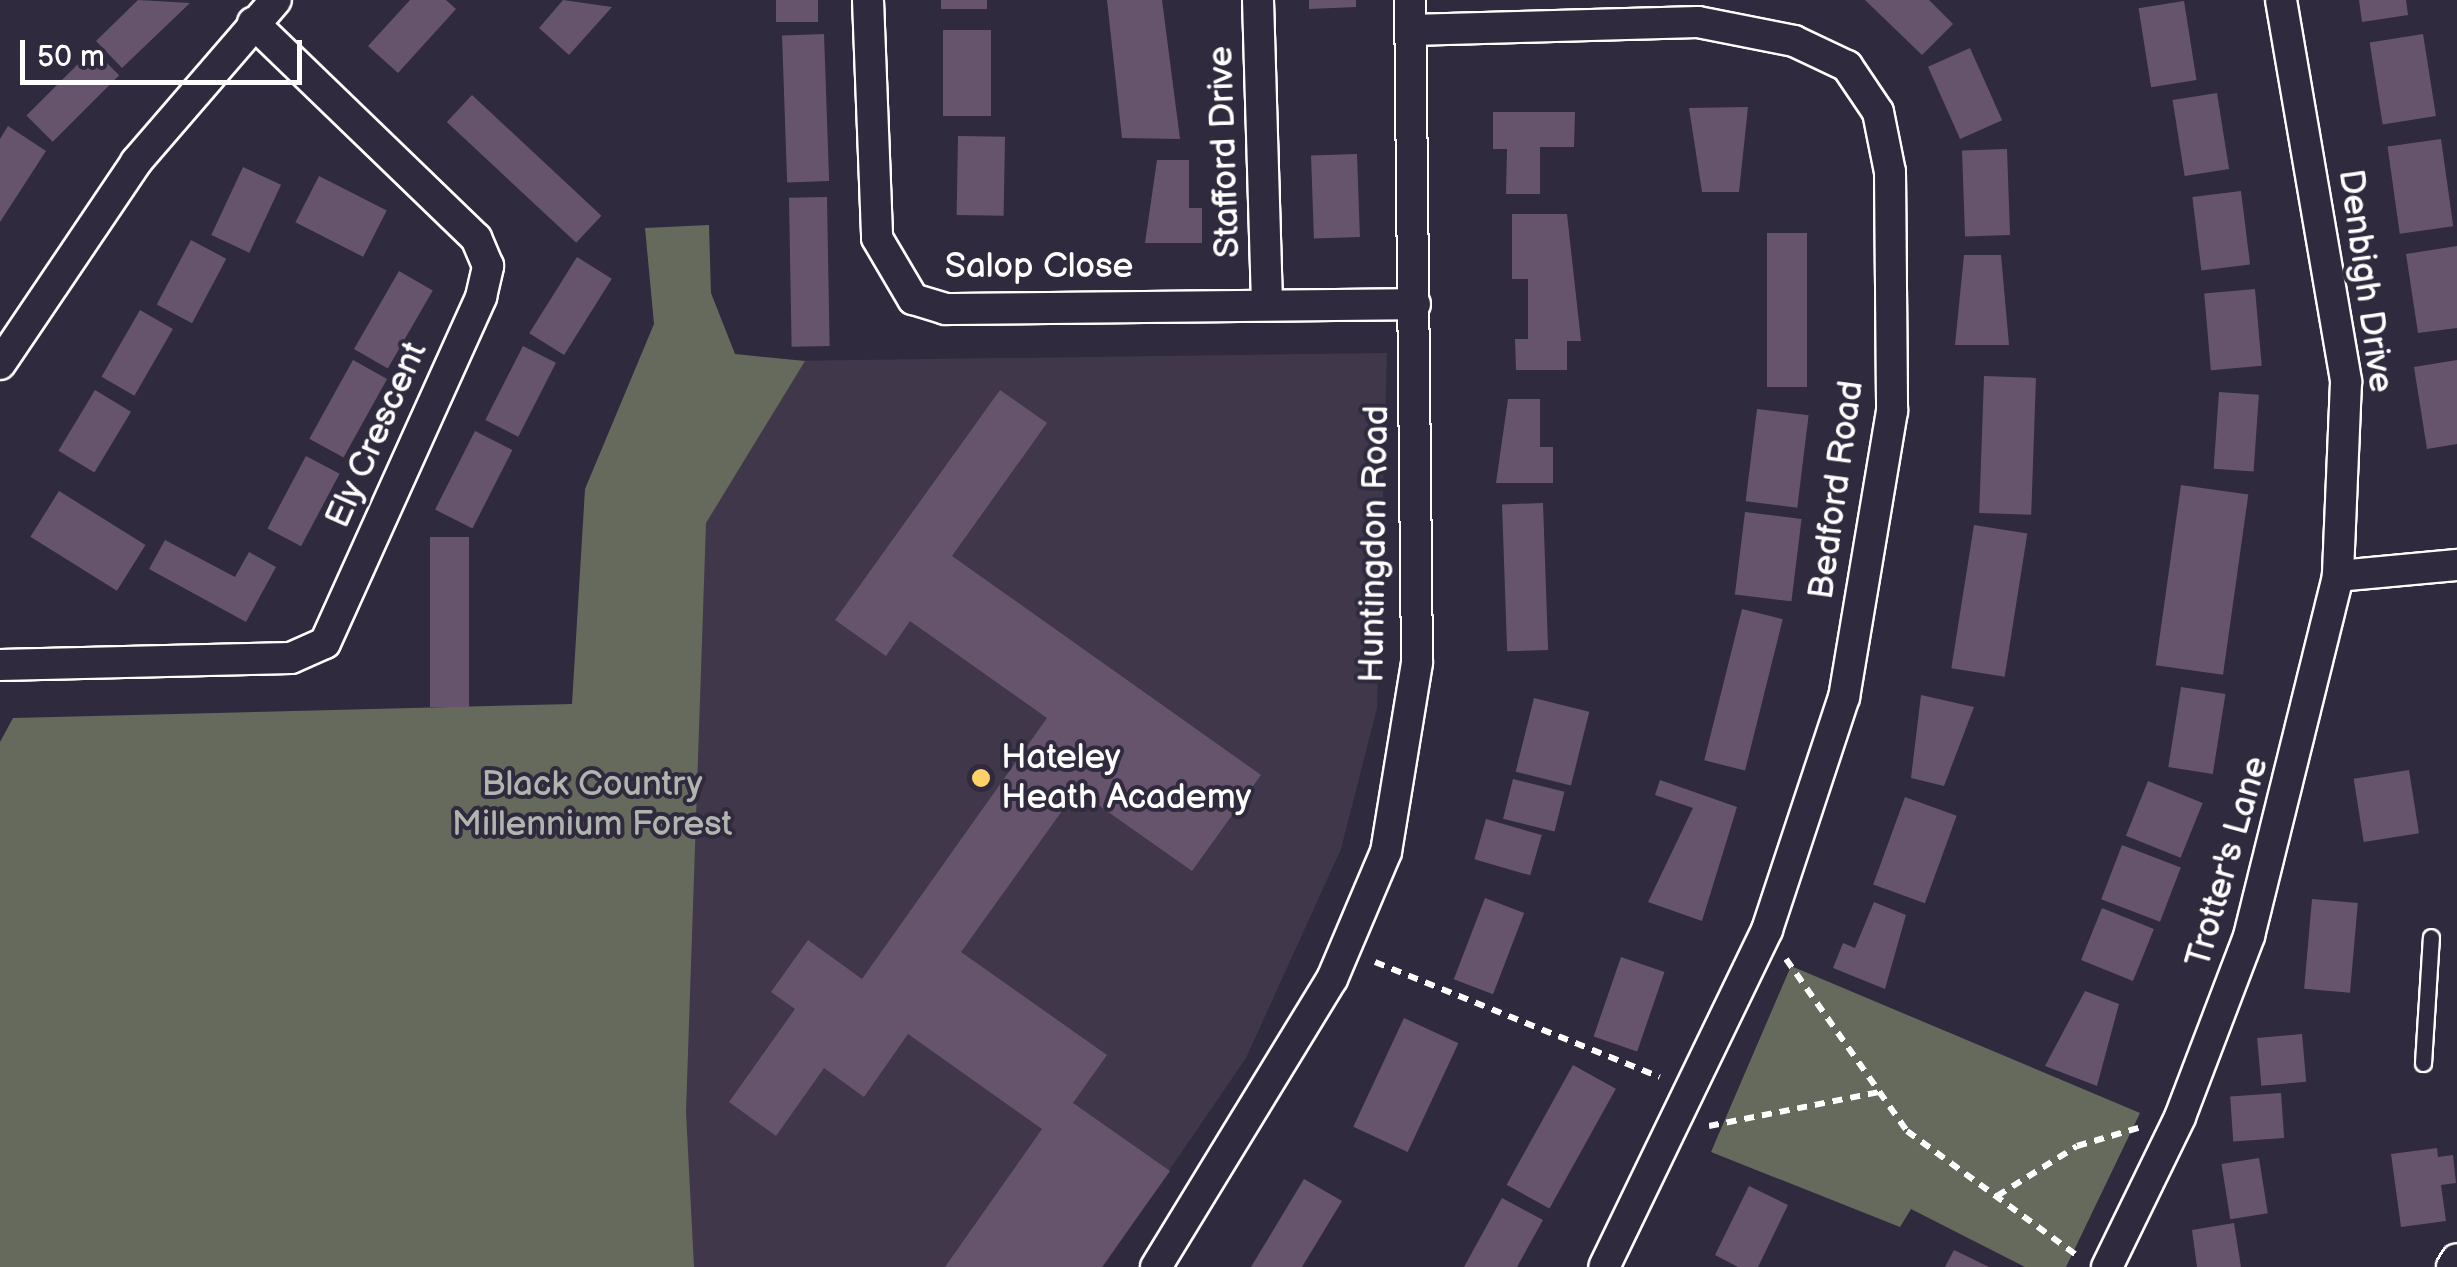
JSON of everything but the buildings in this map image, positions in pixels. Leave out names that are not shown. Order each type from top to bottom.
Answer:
[{"type":"street","points":[[0,364],[136,162],[276,0]]},
{"type":"street","name":"Salop Close","points":[[868,0],[877,238],[913,299],[945,309],[1267,302],[1414,304]]},
{"type":"street","name":"Stafford Drive","points":[[1258,0],[1267,302]]},
{"type":"street","name":"Denbigh Drive","points":[[2281,0],[2346,382],[2338,576]]},
{"type":"street","name":"Huntingdon Road","points":[[1156,1267],[1232,1156],[1344,950],[1386,852],[1417,663],[1410,15]]},
{"type":"street","name":"Bedford Road","points":[[1410,15],[1698,22],[1794,41],[1847,66],[1878,112],[1890,172],[1892,411],[1844,697],[1767,930],[1672,1141],[1604,1267]]},
{"type":"street","name":"Ely Crescent","points":[[0,665],[290,658],[325,643],[481,297],[488,266],[476,238],[253,23]]},
{"type":"street","points":[[2338,576],[2457,565]]},
{"type":"street","name":"Trotter's Lane","points":[[2107,1267],[2180,1117],[2249,936],[2338,576]]},
{"type":"street","points":[[2452,1267],[2457,1259]]},
{"type":"lane","points":[[2422,1063],[2431,937]]},
{"type":"path","points":[[1767,930],[1907,1131],[2091,1267]]},
{"type":"path","points":[[1344,950],[1694,1090]]},
{"type":"path","points":[[1672,1141],[1732,1117],[1879,1092]]},
{"type":"path","points":[[1997,1196],[2077,1146],[2180,1117]]},
{"type":"shaded area","name":"Hateley Heath Academy","points":[[1387,353],[1377,708],[1341,849],[1246,1058],[1103,1267],[667,1267],[622,528],[780,361]]},
{"type":"green space","name":"Black Country Millennium Forest","points":[[709,225],[711,293],[735,354],[805,361],[706,523],[686,1112],[694,1267],[0,1267],[0,742],[13,718],[572,704],[585,489],[654,324],[645,228]]},
{"type":"green space","points":[[1791,966],[2140,1113],[2066,1267],[2025,1267],[1911,1209],[1900,1227],[1711,1152]]},
{"type":"place","name":"Hateley Heath Academy","points":[[981,778]]}]
